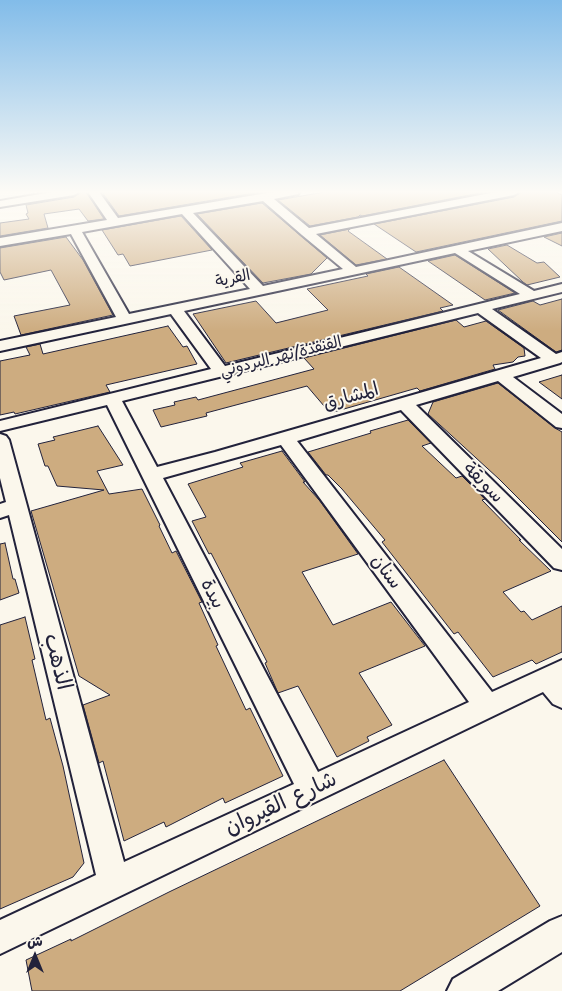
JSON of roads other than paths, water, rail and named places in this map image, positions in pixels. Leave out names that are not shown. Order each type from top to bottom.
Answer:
[{"type":"street","points":[[0,242],[23,238]]},
{"type":"street","points":[[80,238],[126,320]]},
{"type":"street","points":[[211,238],[260,291]]},
{"type":"street","points":[[314,238],[354,271]]},
{"type":"street","name":"القرية","points":[[3,346],[508,238]]},
{"type":"street","points":[[457,249],[530,295]]},
{"type":"street","name":"القنفذة/نهر البردوني","points":[[0,426],[562,288]]},
{"type":"street","points":[[481,308],[558,359]]},
{"type":"street","points":[[175,309],[221,372]]},
{"type":"street","points":[[0,327],[3,346]]},
{"type":"street","name":"المشارق","points":[[151,475],[558,359]]},
{"type":"street","points":[[502,376],[562,423]]},
{"type":"street","name":"بيدة","points":[[112,398],[312,790]]},
{"type":"street","name":"سويقة","points":[[405,404],[562,562]]},
{"type":"street","name":"سنان","points":[[285,438],[487,706]]},
{"type":"street","name":"الذهب","points":[[0,440],[8,508],[114,883]]},
{"type":"street","name":"شارع القيروان","points":[[0,937],[487,706],[557,682]]},
{"type":"street","points":[[465,991],[562,933]]}]
